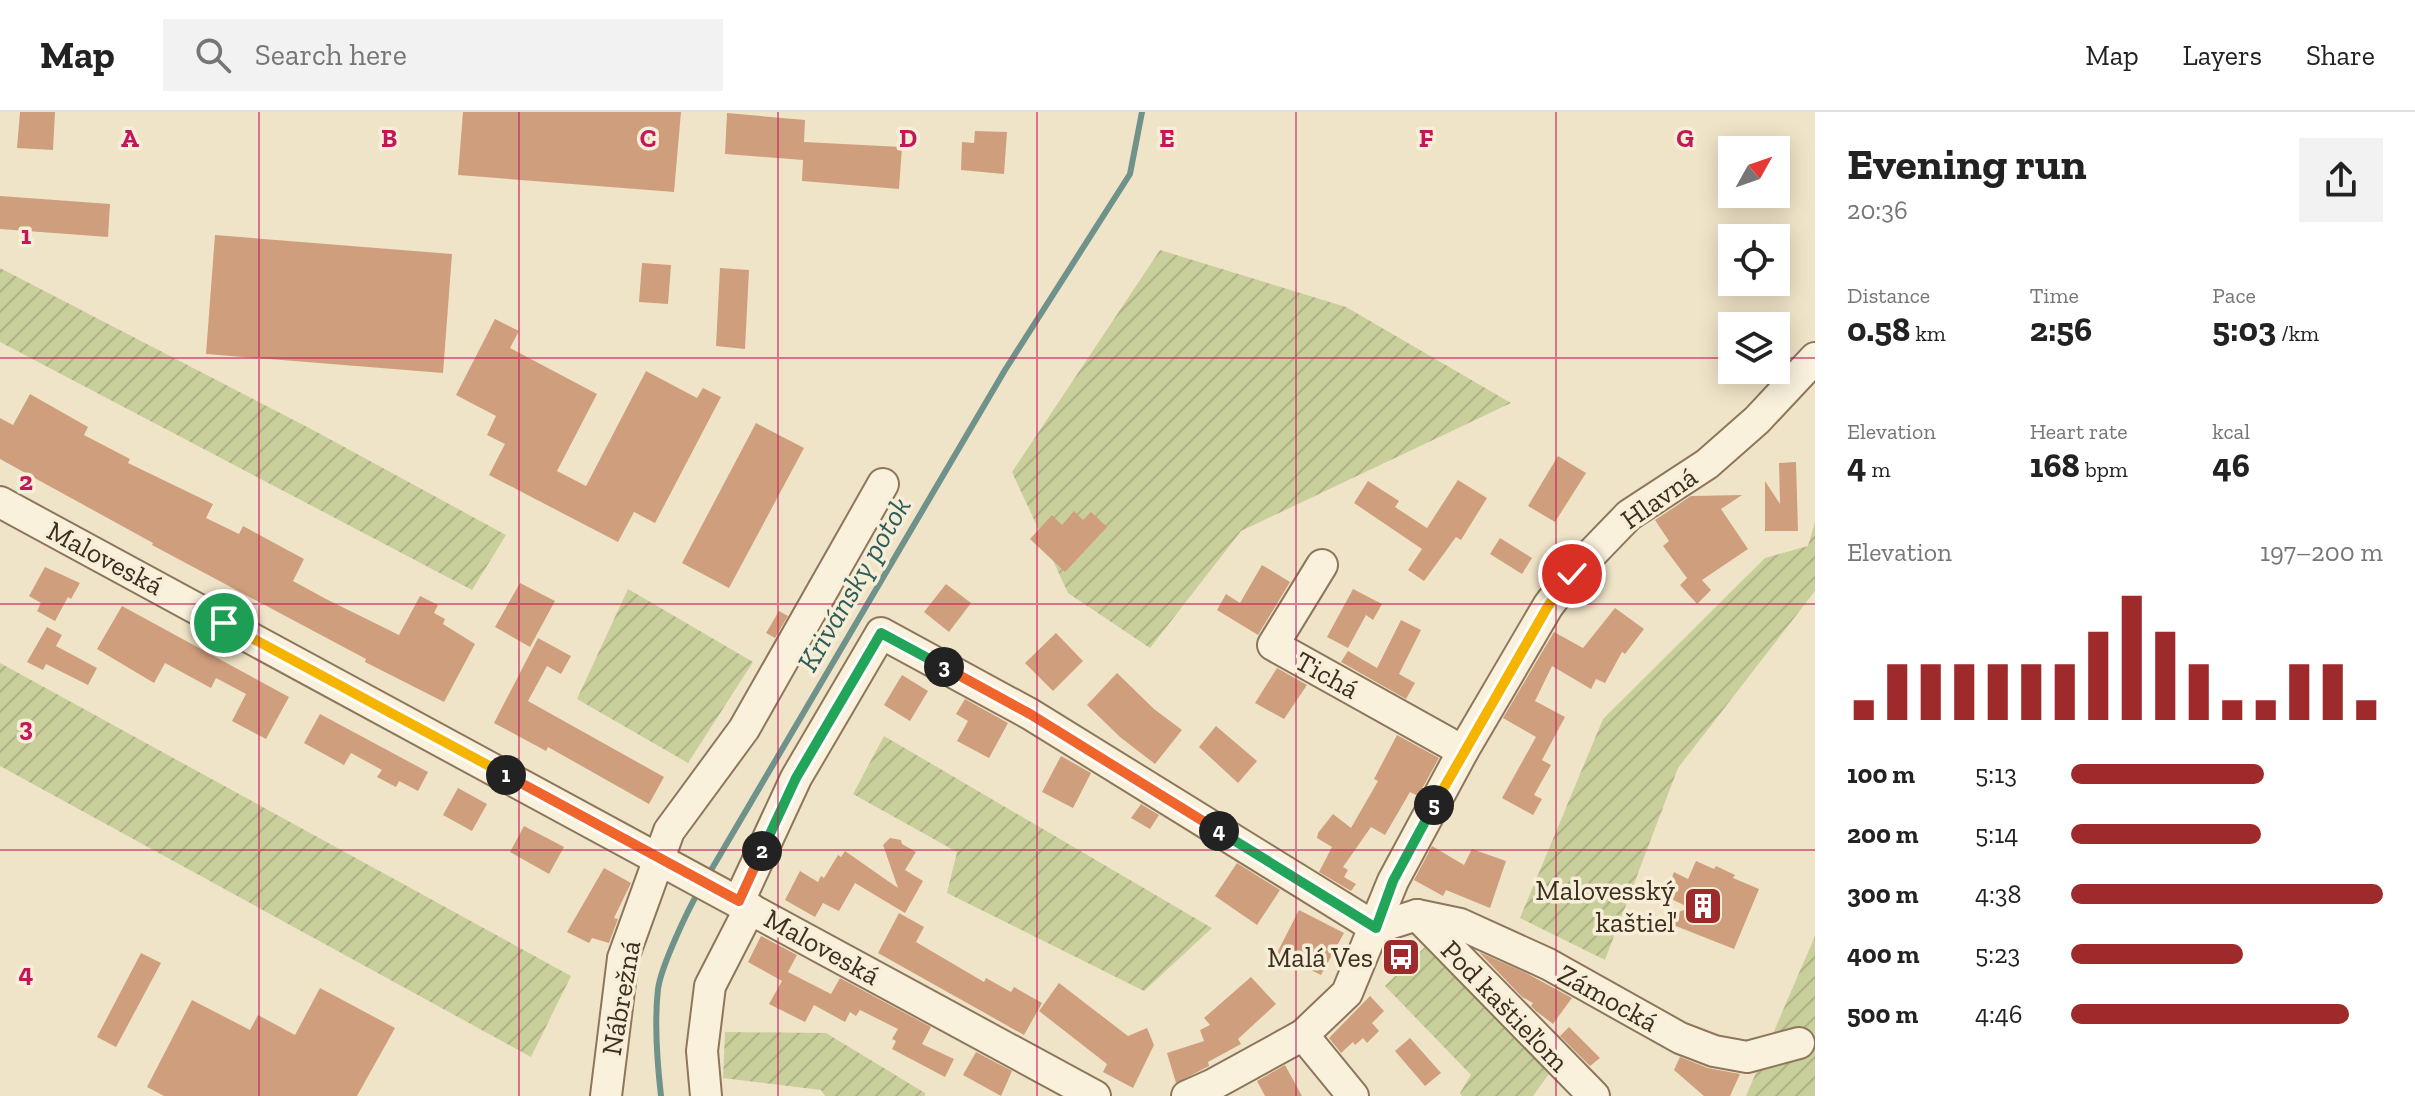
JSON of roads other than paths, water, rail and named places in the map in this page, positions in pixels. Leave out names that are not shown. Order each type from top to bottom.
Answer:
[{"type":"street","name":"Hlavná","points":[[1187,1096],[1303,1035],[1347,993],[1393,881],[1463,751],[1548,606],[1580,564],[1629,515],[1707,464],[1757,420],[1815,358]]},
{"type":"street","name":"Nábrežná","points":[[606,1096],[623,958],[663,860],[669,831],[744,729],[883,484]]},
{"type":"street","name":"Maloveská","points":[[0,502],[1095,1096]]},
{"type":"street","name":"Tichá","points":[[1322,565],[1273,645],[1463,751]]},
{"type":"street","points":[[706,1096],[702,1051],[710,986],[739,902],[796,778],[881,633],[1030,714],[1376,928]]},
{"type":"street","name":"Zámocká","points":[[1376,928],[1417,915],[1460,924],[1548,964],[1680,1038],[1714,1051],[1747,1057],[1799,1043]]},
{"type":"street","name":"Pod kaštieľom","points":[[1417,915],[1594,1096]]},
{"type":"street","points":[[1303,1035],[1353,1096]]},
{"type":"waterway","name":"Krivánsky potok","points":[[707,877],[1005,370],[1130,174],[1142,112]]},
{"type":"waterway","name":"Krivánsky potok","points":[[661,1096],[656,1042],[658,989],[675,939],[699,891]]},
{"type":"place","name":"Malovesský kaštieľ","points":[[1703,906]]},
{"type":"place","name":"Malá Ves","points":[[1401,957]]}]
